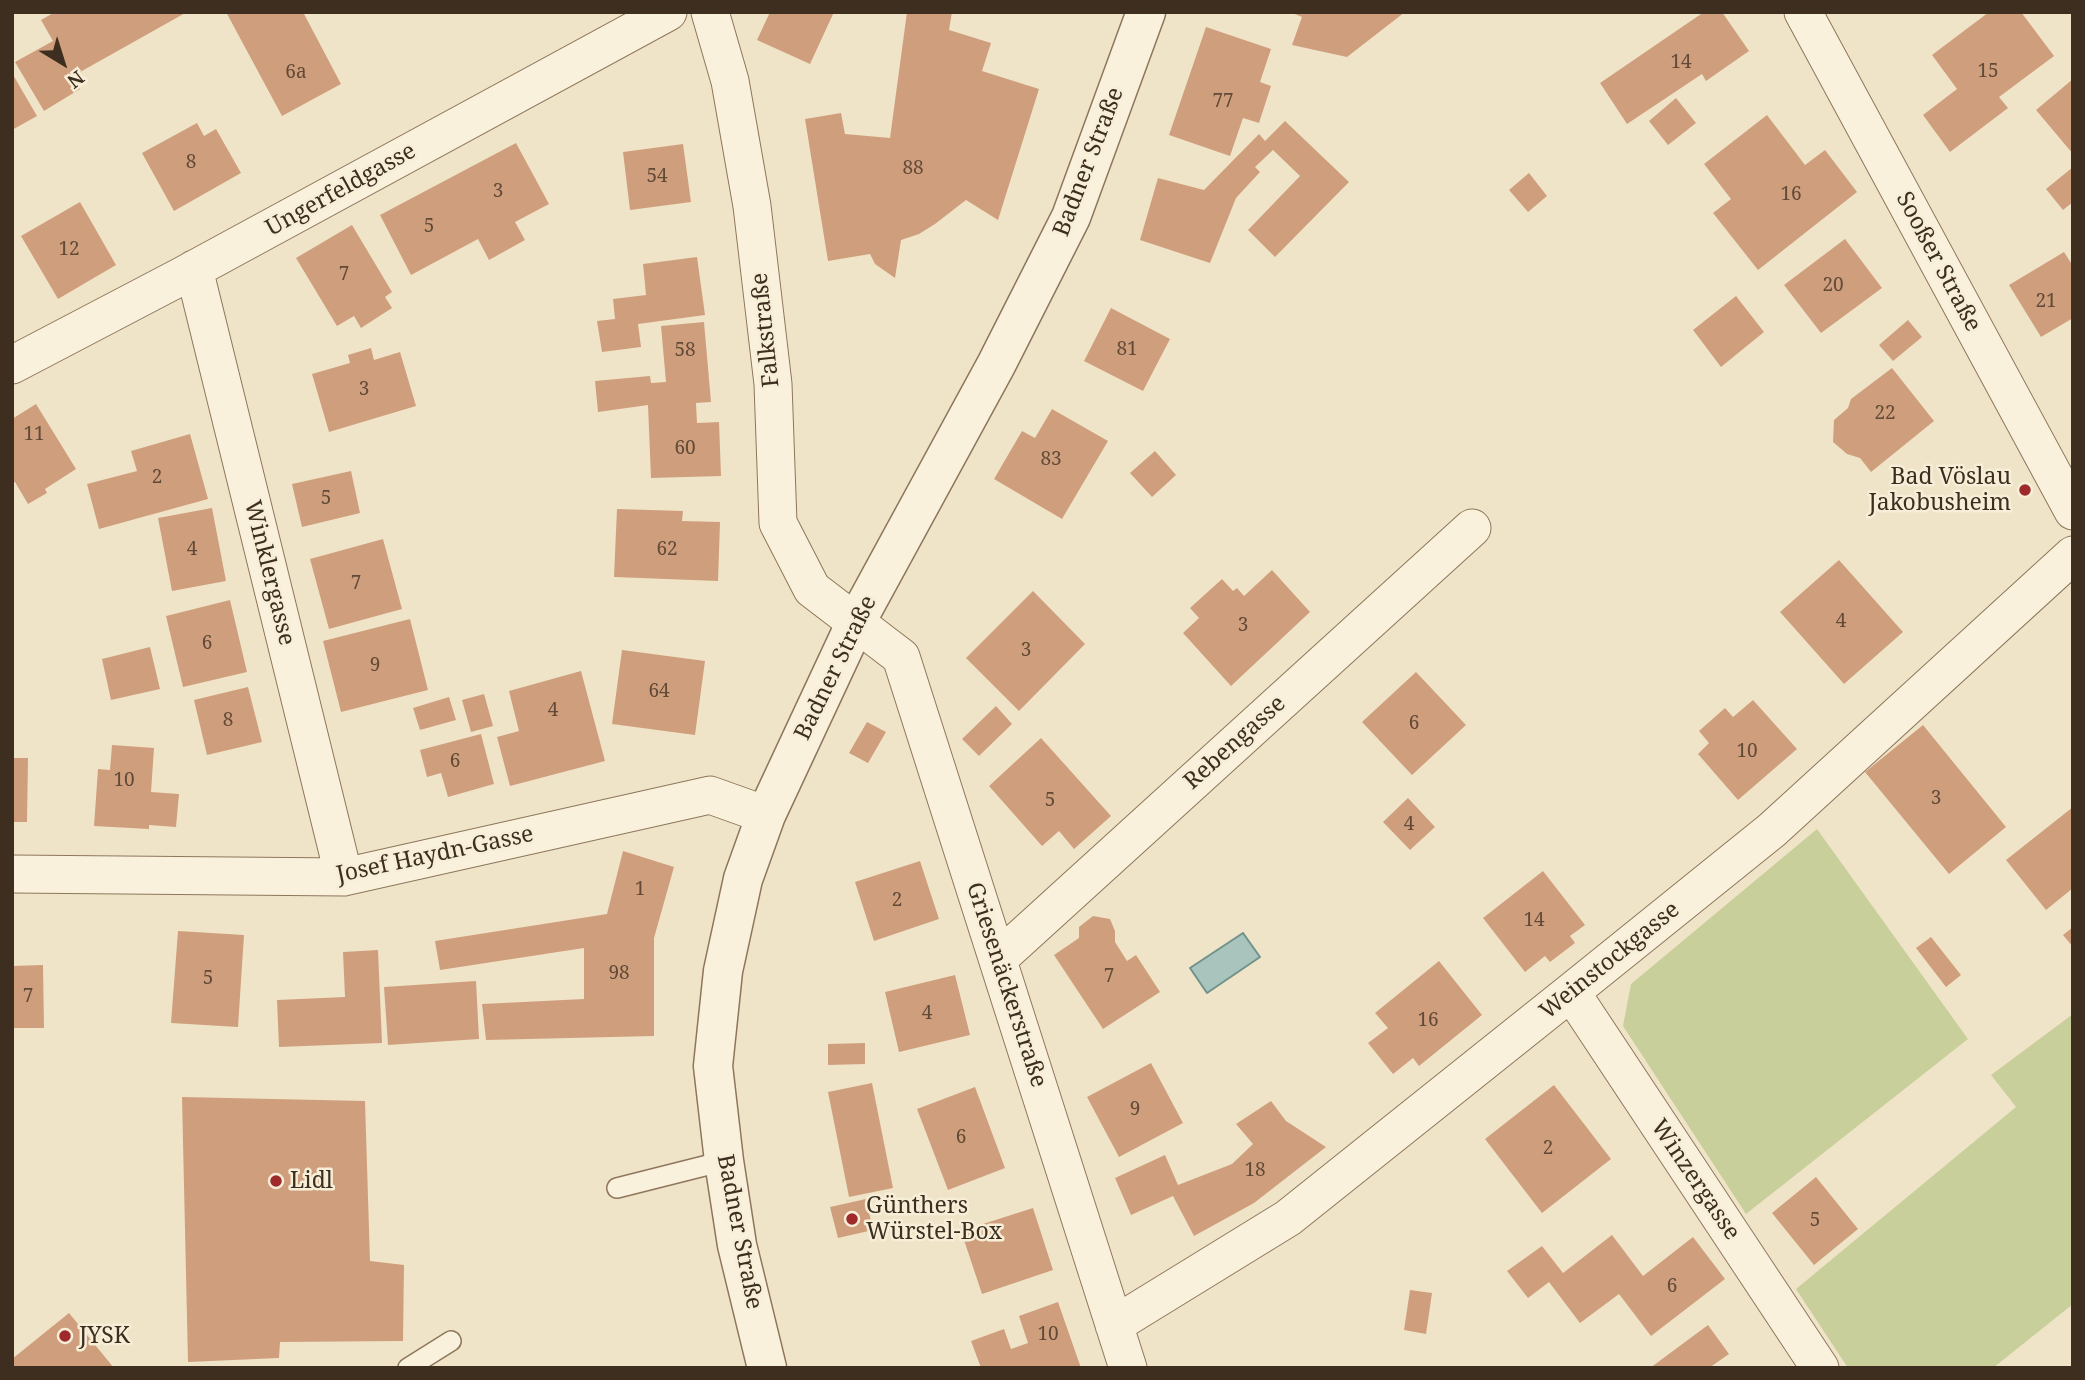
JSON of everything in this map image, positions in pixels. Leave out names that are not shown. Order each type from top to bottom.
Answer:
[{"type":"street","name":"Ungerfeldgasse","points":[[12,365],[668,12]]},
{"type":"street","name":"Falkstraße","points":[[710,12],[730,80],[752,206],[773,384],[778,523],[812,589],[856,622]]},
{"type":"street","name":"Badner Straße","points":[[767,1368],[737,1245],[713,1066],[723,971],[743,879],[766,815],[856,622],[996,365],[1071,217],[1146,12]]},
{"type":"street","name":"Sooßer Straße","points":[[1803,12],[2073,511]]},
{"type":"street","name":"Winklergasse","points":[[194,269],[344,877]]},
{"type":"street","name":"Rebengasse","points":[[998,959],[1472,527]]},
{"type":"street","name":"Weinstockgasse","points":[[1114,1325],[1288,1219],[1571,992],[1772,830],[2073,555]]},
{"type":"street","name":"Griesenäckerstraße","points":[[856,622],[901,657],[1128,1368]]},
{"type":"street","name":"Josef Haydn-Gasse","points":[[12,874],[344,877],[710,795],[766,815]]},
{"type":"street","name":"Winzergasse","points":[[1571,992],[1820,1368]]},
{"type":"lane","points":[[617,1188],[724,1161]]},
{"type":"lane","points":[[408,1368],[451,1341]]},
{"type":"green space","points":[[1817,829],[1968,1039],[1746,1214],[1623,1026],[1631,984]]},
{"type":"green space","points":[[2073,1014],[2073,1304],[1993,1368],[1848,1368],[1796,1289],[2016,1107],[1991,1075]]},
{"type":"water","points":[[1243,933],[1260,957],[1207,993],[1190,968]]},
{"type":"building","points":[[55,12],[187,12],[73,76],[80,89],[44,111],[15,62],[53,41],[41,20]]},
{"type":"building","points":[[226,12],[303,12],[341,84],[282,116]]},
{"type":"building","points":[[770,12],[834,12],[810,64],[757,40]]},
{"type":"building","points":[[907,12],[952,12],[949,30],[991,43],[982,71],[1039,89],[998,220],[966,200],[919,234],[901,240],[895,278],[875,264],[870,254],[828,261],[805,119],[841,113],[845,134],[890,138]]},
{"type":"building","points":[[1290,12],[1405,12],[1347,57],[1292,45],[1302,17]]},
{"type":"building","points":[[1704,12],[1722,12],[1749,51],[1706,81],[1702,74],[1627,124],[1600,83]]},
{"type":"building","points":[[1989,12],[2021,12],[2054,56],[1999,97],[2008,108],[1950,152],[1923,115],[1957,89],[1932,55]]},
{"type":"building","points":[[1206,27],[1271,49],[1260,82],[1271,86],[1259,123],[1243,118],[1230,156],[1169,135]]},
{"type":"building","points":[[12,73],[37,116],[12,130]]},
{"type":"building","points":[[2073,79],[2073,154],[2036,110]]},
{"type":"building","points":[[1676,98],[1696,123],[1668,145],[1649,121]]},
{"type":"building","points":[[1767,115],[1805,165],[1825,150],[1857,192],[1758,270],[1713,213],[1731,199],[1704,164]]},
{"type":"building","points":[[1285,121],[1349,182],[1275,257],[1248,230],[1300,176],[1273,150],[1255,167],[1260,172],[1236,198],[1210,263],[1140,240],[1158,178],[1204,190],[1259,134],[1265,141]]},
{"type":"building","points":[[197,123],[204,136],[216,129],[241,173],[174,211],[142,153]]},
{"type":"building","points":[[516,143],[549,204],[515,222],[525,240],[489,260],[478,239],[411,275],[380,215]]},
{"type":"building","points":[[683,144],[691,202],[630,210],[623,152]]},
{"type":"building","points":[[2073,167],[2073,202],[2063,210],[2046,189]]},
{"type":"building","points":[[1529,173],[1547,196],[1528,212],[1509,190]]},
{"type":"building","points":[[80,202],[116,265],[58,299],[21,236]]},
{"type":"building","points":[[352,225],[392,292],[385,297],[392,308],[361,328],[354,316],[337,326],[296,258]]},
{"type":"building","points":[[1845,239],[1882,288],[1821,333],[1784,285]]},
{"type":"building","points":[[2064,252],[2073,266],[2073,318],[2041,337],[2009,285]]},
{"type":"building","points":[[697,257],[705,315],[638,324],[641,347],[602,352],[597,321],[615,319],[613,299],[646,295],[643,264]]},
{"type":"building","points":[[1736,296],[1764,332],[1721,367],[1693,330]]},
{"type":"building","points":[[1111,308],[1170,339],[1143,391],[1084,361]]},
{"type":"building","points":[[1908,320],[1922,337],[1893,361],[1879,345]]},
{"type":"building","points":[[704,322],[711,402],[696,403],[697,423],[719,422],[721,476],[651,478],[648,405],[598,412],[595,381],[650,376],[651,383],[666,382],[661,326]]},
{"type":"building","points":[[371,348],[374,360],[400,352],[416,406],[329,432],[312,374],[350,363],[348,355]]},
{"type":"building","points":[[1892,368],[1934,421],[1871,472],[1860,458],[1847,454],[1833,442],[1834,420],[1848,408],[1851,399]]},
{"type":"building","points":[[36,404],[76,469],[45,489],[47,493],[28,504],[15,482],[12,483],[12,419]]},
{"type":"building","points":[[1052,409],[1108,441],[1062,519],[994,479],[1022,431],[1035,438]]},
{"type":"building","points":[[190,434],[208,499],[99,529],[87,484],[137,471],[131,451]]},
{"type":"building","points":[[1155,451],[1176,475],[1152,497],[1130,473]]},
{"type":"building","points":[[351,471],[360,513],[302,527],[292,484]]},
{"type":"building","points":[[212,508],[226,581],[172,591],[158,518]]},
{"type":"building","points":[[617,509],[683,511],[682,521],[720,522],[718,581],[614,577]]},
{"type":"building","points":[[383,539],[402,609],[329,629],[310,559]]},
{"type":"building","points":[[1839,560],[1903,632],[1844,684],[1780,612]]},
{"type":"building","points":[[1272,570],[1310,612],[1231,686],[1183,633],[1199,618],[1190,608],[1222,579],[1233,591],[1237,588],[1244,596]]},
{"type":"building","points":[[1033,591],[1085,644],[1019,711],[966,658]]},
{"type":"building","points":[[230,600],[247,672],[183,687],[166,616]]},
{"type":"building","points":[[410,619],[428,690],[341,712],[323,641]]},
{"type":"building","points":[[150,647],[160,689],[111,700],[102,659]]},
{"type":"building","points":[[622,650],[705,661],[695,735],[612,724]]},
{"type":"building","points":[[581,671],[605,761],[510,786],[497,737],[519,731],[509,691]]},
{"type":"building","points":[[1416,672],[1466,725],[1412,775],[1362,722]]},
{"type":"building","points":[[248,687],[262,742],[207,755],[194,700]]},
{"type":"building","points":[[484,694],[493,726],[471,732],[462,700]]},
{"type":"building","points":[[449,697],[456,720],[420,730],[413,708]]},
{"type":"building","points":[[1753,700],[1797,749],[1738,800],[1698,754],[1709,743],[1699,731],[1725,708],[1733,717]]},
{"type":"building","points":[[996,706],[1012,724],[979,756],[962,739]]},
{"type":"building","points":[[867,722],[886,732],[868,763],[849,753]]},
{"type":"building","points":[[1923,725],[2006,827],[1949,874],[1865,772]]},
{"type":"building","points":[[481,734],[494,784],[448,797],[441,773],[427,777],[420,750]]},
{"type":"building","points":[[1041,738],[1111,816],[1074,849],[1059,831],[1042,846],[989,786]]},
{"type":"building","points":[[112,745],[154,748],[151,792],[179,794],[176,827],[149,825],[149,829],[94,826],[98,769],[110,770]]},
{"type":"building","points":[[12,758],[28,758],[27,822],[12,822]]},
{"type":"building","points":[[1408,798],[1435,827],[1410,850],[1383,822]]},
{"type":"building","points":[[2073,807],[2073,888],[2046,910],[2006,860]]},
{"type":"building","points":[[623,851],[674,867],[654,938],[654,1036],[486,1040],[482,1004],[584,999],[584,948],[440,970],[435,941],[607,914]]},
{"type":"building","points":[[920,861],[939,919],[874,941],[855,882]]},
{"type":"building","points":[[1543,871],[1585,925],[1570,936],[1575,943],[1550,962],[1545,956],[1525,972],[1483,918]]},
{"type":"building","points":[[1093,916],[1110,919],[1115,931],[1115,942],[1127,961],[1136,955],[1160,992],[1103,1029],[1054,955],[1079,938],[1079,927]]},
{"type":"building","points":[[2073,927],[2073,947],[2063,935]]},
{"type":"building","points":[[178,931],[244,935],[238,1027],[171,1023]]},
{"type":"building","points":[[1931,937],[1961,975],[1946,987],[1916,948]]},
{"type":"building","points":[[378,950],[382,1043],[279,1047],[277,1000],[345,997],[343,952]]},
{"type":"building","points":[[1439,961],[1482,1015],[1419,1066],[1413,1058],[1393,1074],[1368,1043],[1388,1028],[1375,1013]]},
{"type":"building","points":[[43,965],[44,1028],[12,1028],[12,966]]},
{"type":"building","points":[[955,975],[970,1035],[899,1052],[885,992]]},
{"type":"building","points":[[476,981],[479,1039],[388,1045],[384,987]]},
{"type":"building","points":[[865,1043],[865,1064],[828,1065],[828,1044]]},
{"type":"building","points":[[1151,1063],[1183,1123],[1119,1157],[1087,1097]]},
{"type":"building","points":[[872,1083],[893,1188],[849,1197],[828,1092]]},
{"type":"building","points":[[1554,1085],[1611,1159],[1542,1213],[1485,1139]]},
{"type":"building","points":[[975,1087],[1005,1168],[948,1190],[917,1109]]},
{"type":"building","name":"Lidl","points":[[182,1097],[365,1101],[370,1261],[404,1265],[403,1341],[280,1342],[279,1358],[188,1362]]},
{"type":"building","points":[[1271,1101],[1286,1121],[1326,1147],[1254,1203],[1194,1236],[1173,1196],[1131,1215],[1115,1178],[1165,1155],[1178,1185],[1232,1164],[1253,1144],[1236,1124]]},
{"type":"building","points":[[1816,1177],[1858,1229],[1814,1265],[1772,1213]]},
{"type":"building","name":"Günthers Würstel-Box","points":[[866,1199],[873,1230],[838,1238],[830,1207]]},
{"type":"building","points":[[1033,1208],[1053,1270],[982,1294],[961,1231]]},
{"type":"building","points":[[1612,1235],[1643,1276],[1693,1237],[1725,1279],[1651,1336],[1619,1294],[1580,1323],[1549,1282],[1528,1298],[1507,1271],[1542,1246],[1563,1273]]},
{"type":"building","points":[[1410,1290],[1432,1293],[1426,1334],[1404,1330]]},
{"type":"building","points":[[1058,1302],[1081,1368],[981,1368],[971,1341],[1004,1329],[1011,1349],[1028,1343],[1019,1316]]},
{"type":"building","name":"JYSK","points":[[69,1313],[114,1368],[12,1368],[12,1359]]},
{"type":"building","points":[[1708,1325],[1729,1354],[1709,1368],[1650,1368]]},
{"type":"place","name":"Bad Vöslau Jakobusheim","points":[[2025,490]]},
{"type":"place","name":"Lidl","points":[[276,1181]]},
{"type":"place","name":"Günthers Würstel-Box","points":[[852,1219]]},
{"type":"place","name":"JYSK","points":[[65,1336]]}]
